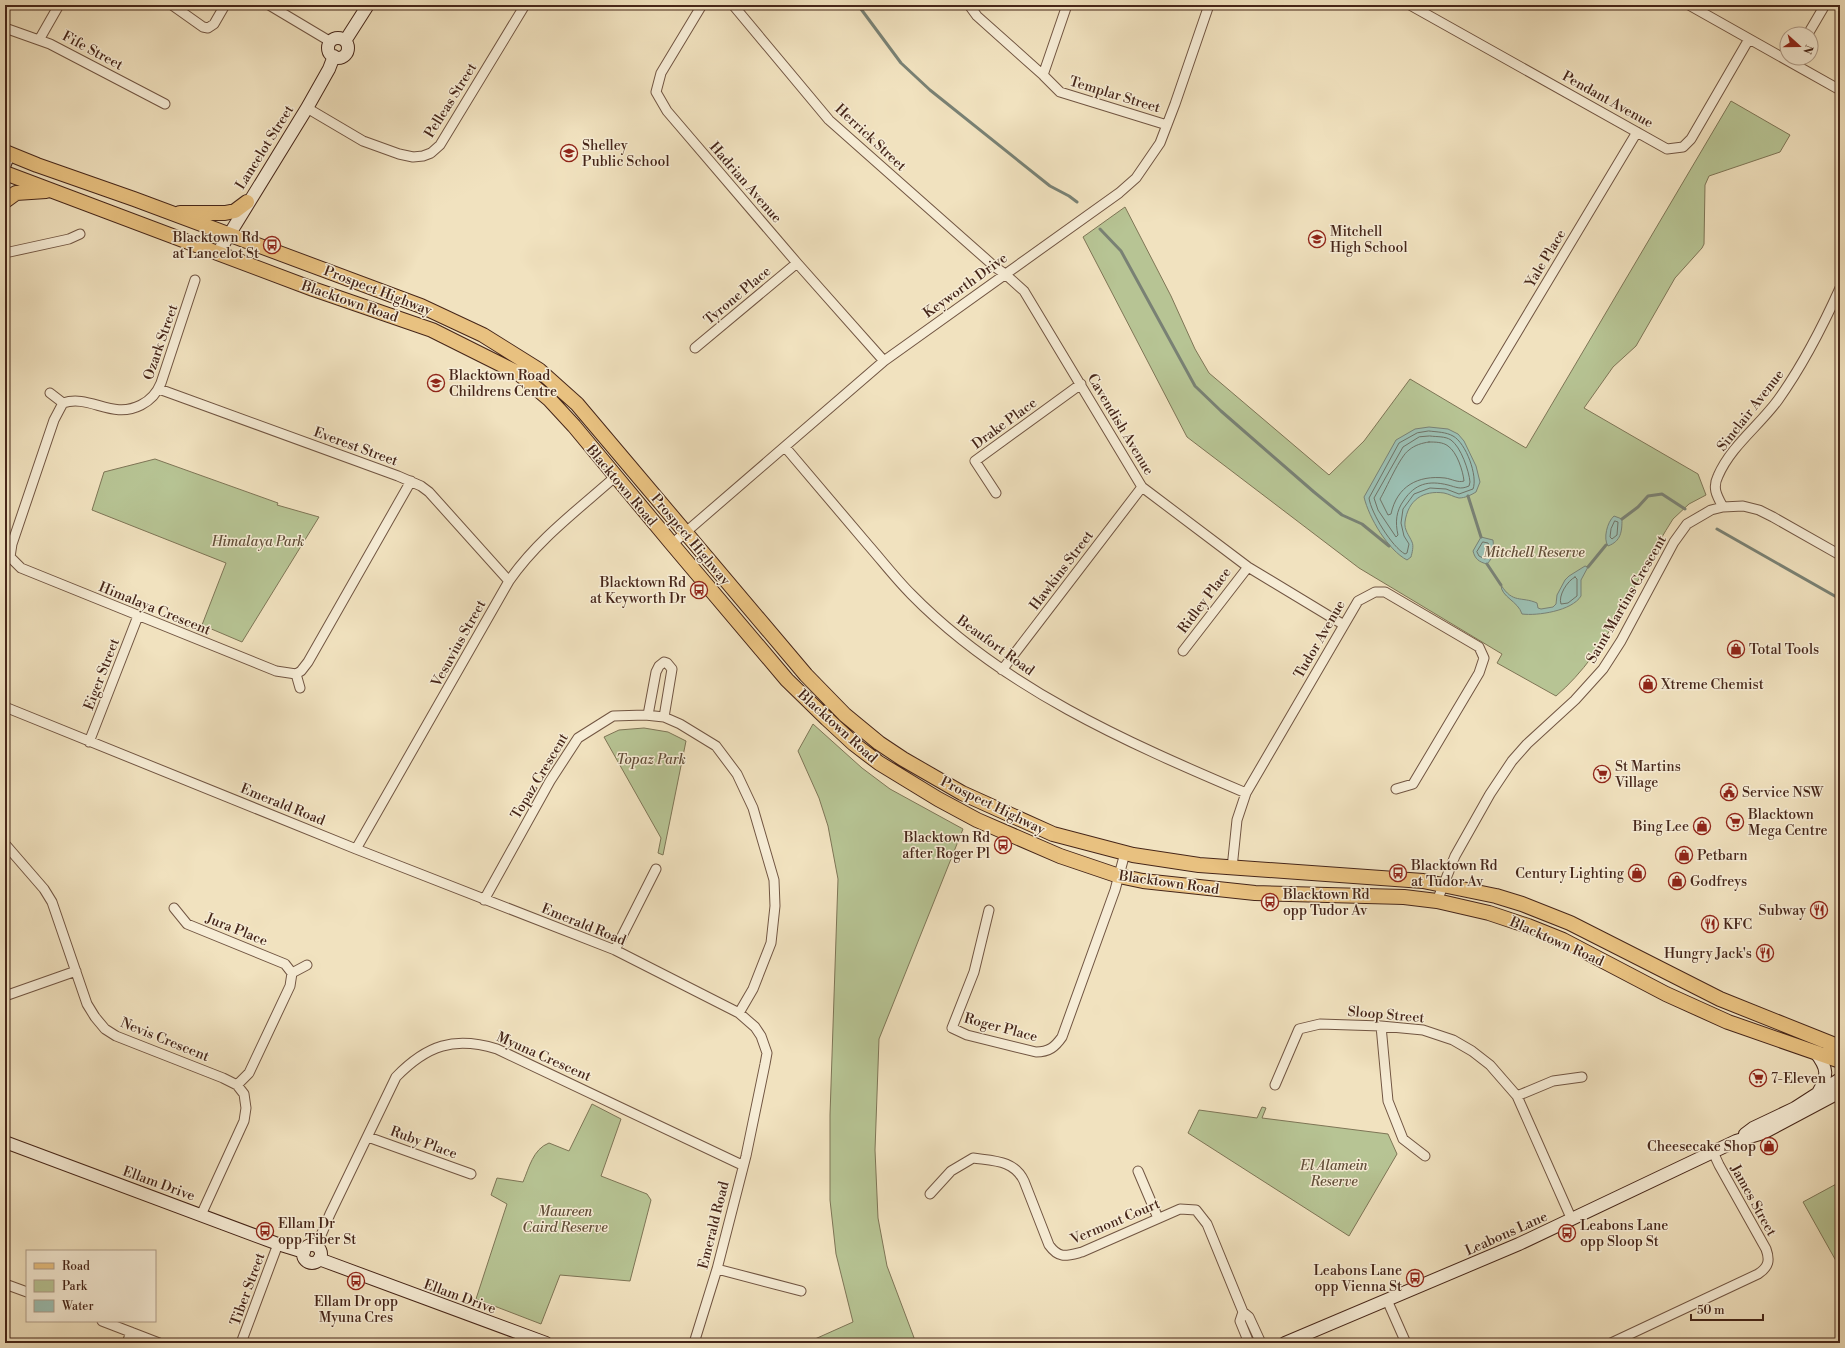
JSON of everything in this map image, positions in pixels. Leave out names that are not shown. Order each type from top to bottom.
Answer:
[{"type":"main road","name":"Prospect Highway","points":[[6,156],[36,165],[229,234],[421,306],[483,335],[539,370],[576,404],[806,675],[845,715],[879,743],[962,793],[1053,834],[1125,853],[1199,865],[1357,877]]},
{"type":"main road","name":"Blacktown Road","points":[[5,173],[313,289],[432,330],[510,369],[526,379],[550,400],[616,476],[787,680],[854,744],[879,763],[938,800],[1009,835],[1060,856],[1119,876],[1166,884],[1255,893],[1404,897],[1437,901],[1489,913],[1563,940],[1666,994],[1706,1012],[1777,1041],[1840,1061]]},
{"type":"main road","points":[[5,201],[16,193],[51,190]]},
{"type":"main road","points":[[173,214],[225,213],[235,211],[247,202]]},
{"type":"main road","name":"Blacktown Road","points":[[1357,877],[1423,881],[1443,884],[1496,896],[1522,904],[1570,923],[1709,994],[1784,1026],[1840,1047]]},
{"type":"main road","points":[[1784,1026],[1840,1037]]},
{"type":"street","points":[[39,40],[59,5]]},
{"type":"street","points":[[172,5],[198,24],[208,28],[214,24],[225,5]]},
{"type":"street","points":[[269,5],[331,42]]},
{"type":"street","points":[[345,41],[368,5]]},
{"type":"street","name":"Pelleas Street","points":[[306,108],[363,141],[413,157],[431,153],[440,145],[525,5]]},
{"type":"street","name":"Hadrian Avenue","points":[[702,5],[661,73],[656,92],[667,111],[797,263],[884,361]]},
{"type":"street","name":"Herrick Street","points":[[733,5],[829,120],[995,267],[1005,274]]},
{"type":"street","name":"Templar Street","points":[[969,5],[977,16],[1060,92],[1167,125]]},
{"type":"street","points":[[1043,75],[1067,5]]},
{"type":"street","name":"Keyworth Drive","points":[[672,544],[884,361],[1119,193],[1136,178],[1150,160],[1160,142],[1209,5]]},
{"type":"street","name":"Pendant Avenue","points":[[1410,5],[1667,148],[1683,147],[1690,139],[1749,39]]},
{"type":"street","points":[[1813,26],[1825,5]]},
{"type":"street","points":[[1692,6],[1749,39],[1779,53]]},
{"type":"street","name":"Fife Street","points":[[5,28],[50,44],[165,104]]},
{"type":"street","points":[[339,38],[345,41],[348,48],[346,54],[339,57],[334,56],[329,48],[331,42],[339,38]]},
{"type":"street","name":"Lancelot Street","points":[[218,254],[247,202],[329,69],[334,56]]},
{"type":"street","points":[[1802,66],[1840,90]]},
{"type":"street","name":"Yale Place","points":[[1477,399],[1638,132]]},
{"type":"street","points":[[5,253],[69,239],[80,234]]},
{"type":"street","name":"Tyrone Place","points":[[695,348],[797,263]]},
{"type":"street","name":"Cavendish Avenue","points":[[1005,274],[1024,291],[1142,487],[1248,567],[1344,625]]},
{"type":"street","name":"Ozark Street","points":[[63,403],[71,400],[79,400],[105,408],[126,410],[135,408],[150,400],[158,389],[195,280]]},
{"type":"street","name":"Sinclair Avenue","points":[[1723,507],[1714,490],[1718,476],[1736,447],[1777,401],[1800,367],[1816,339],[1840,288]]},
{"type":"street","name":"Drake Place","points":[[996,493],[975,461],[1081,384]]},
{"type":"street","name":"Everest Street","points":[[158,389],[411,481],[425,489],[436,498],[509,581]]},
{"type":"street","points":[[50,393],[63,403]]},
{"type":"street","name":"Himalaya Crescent","points":[[63,403],[54,420],[7,557],[21,568],[138,616],[276,671],[296,674]]},
{"type":"street","name":"Beaufort Road","points":[[785,447],[911,594],[951,631],[1002,670],[1070,712],[1158,756],[1246,793]]},
{"type":"street","name":"Vesuvius Street","points":[[356,849],[509,581],[521,564],[534,550],[616,476]]},
{"type":"street","points":[[300,688],[296,674],[301,671],[308,662],[411,481]]},
{"type":"street","name":"Hawkins Street","points":[[1002,670],[1142,487]]},
{"type":"street","name":"Saint Martins Crescent","points":[[1437,901],[1462,842],[1490,794],[1512,762],[1527,744],[1588,686],[1610,659],[1679,534],[1694,520],[1711,510],[1723,507],[1743,506],[1759,510],[1840,555]]},
{"type":"street","name":"Ridley Place","points":[[1183,651],[1248,567]]},
{"type":"street","name":"Tudor Avenue","points":[[1232,868],[1237,820],[1246,793],[1358,600],[1375,592],[1385,592],[1479,647],[1484,658],[1479,673],[1414,784],[1396,789]]},
{"type":"street","name":"Eiger Street","points":[[89,742],[138,616]]},
{"type":"street","points":[[648,715],[656,672],[661,663],[667,662],[672,669],[664,717]]},
{"type":"street","name":"Emerald Road","points":[[5,707],[484,900],[615,950],[739,1013],[755,1027],[761,1036],[766,1054],[762,1082],[717,1269],[694,1343]]},
{"type":"street","name":"Topaz Crescent","points":[[484,900],[550,781],[578,738],[613,716],[648,715],[664,717],[680,724],[716,746],[737,774],[753,808],[774,880],[775,906],[771,943],[753,989],[739,1013]]},
{"type":"street","name":"Nevis Crescent","points":[[5,844],[44,889],[52,902],[87,1004],[95,1017],[105,1028],[116,1036],[132,1043],[237,1085]]},
{"type":"street","name":"Roger Place","points":[[989,910],[974,972],[952,1028],[968,1035],[1036,1052],[1045,1052],[1051,1049],[1062,1037],[1119,876],[1125,853]]},
{"type":"street","points":[[615,950],[656,869]]},
{"type":"street","name":"Jura Place","points":[[174,908],[187,924],[285,964],[292,973]]},
{"type":"street","points":[[201,1215],[244,1121],[246,1108],[244,1094],[237,1085],[249,1073],[290,986],[292,973],[307,966]]},
{"type":"street","points":[[5,996],[76,972]]},
{"type":"street","name":"Sloop Street","points":[[1275,1085],[1299,1029],[1320,1024],[1381,1026],[1424,1030],[1453,1040],[1472,1051],[1490,1065],[1517,1096],[1572,1220]]},
{"type":"street","points":[[1381,1026],[1388,1101],[1403,1139],[1425,1156]]},
{"type":"street","name":"Myuna Crescent","points":[[316,1247],[324,1226],[396,1077],[412,1061],[426,1052],[445,1045],[470,1043],[497,1049],[742,1165]]},
{"type":"street","points":[[1816,1053],[1822,1061],[1826,1072],[1826,1078],[1818,1093]]},
{"type":"street","points":[[1517,1096],[1553,1081],[1582,1077]]},
{"type":"street","name":"Leabons Lane","points":[[1736,1141],[1753,1128],[1795,1108],[1840,1080]]},
{"type":"street","name":"Leabons Lane","points":[[1289,1342],[1513,1247],[1736,1141],[1763,1132],[1840,1092]]},
{"type":"street","name":"Ruby Place","points":[[368,1137],[471,1174]]},
{"type":"street","name":"Ellam Drive","points":[[5,1142],[278,1244],[304,1252]]},
{"type":"street","name":"James Street","points":[[1611,1343],[1758,1274],[1772,1264],[1766,1249],[1718,1165],[1713,1152]]},
{"type":"street","name":"Vermont Court","points":[[930,1194],[951,1171],[973,1158],[1012,1166],[1020,1172],[1049,1245],[1055,1253],[1066,1256],[1082,1252],[1180,1209],[1196,1210],[1207,1224],[1243,1312],[1249,1317],[1261,1343]]},
{"type":"street","points":[[1138,1171],[1158,1218]]},
{"type":"street","name":"Tiber Street","points":[[241,1343],[278,1244]]},
{"type":"street","points":[[309,1246],[316,1247],[320,1254],[319,1259],[310,1263],[305,1260],[304,1252],[309,1246]]},
{"type":"street","name":"Ellam Drive","points":[[319,1259],[546,1343]]},
{"type":"street","points":[[717,1269],[801,1292]]},
{"type":"street","points":[[5,1284],[26,1292]]},
{"type":"street","points":[[1387,1300],[1406,1343]]},
{"type":"street","name":"Vermont Court","points":[[1243,1312],[1240,1321],[1249,1343]]},
{"type":"street","points":[[105,1322],[159,1343]]},
{"type":"street","points":[[127,1343],[131,1332]]},
{"type":"green space","name":"Mitchell Reserve","points":[[1731,101],[1790,135],[1780,152],[1709,176],[1705,185],[1704,244],[1702,248],[1675,278],[1636,346],[1613,367],[1584,408],[1698,474],[1706,495],[1689,504],[1673,519],[1607,635],[1575,678],[1556,696],[1497,663],[1502,654],[1359,568],[1187,437],[1083,237],[1125,207],[1171,296],[1195,349],[1209,373],[1329,475],[1364,441],[1410,379],[1526,448]]},
{"type":"green space","name":"Himalaya Park","points":[[155,459],[278,503],[277,505],[319,517],[242,642],[202,625],[226,563],[92,510],[104,472]]},
{"type":"green space","points":[[813,724],[862,768],[890,789],[963,829],[879,1039],[875,1150],[878,1218],[887,1266],[916,1343],[806,1343],[853,1322],[836,1254],[830,1200],[830,1115],[838,879],[828,826],[819,798],[798,751]]},
{"type":"green space","name":"Topaz Park","points":[[644,728],[668,732],[686,741],[663,855],[658,853],[661,838],[604,737],[619,730]]},
{"type":"green space","name":"Maureen Caird Reserve","points":[[592,1104],[621,1119],[601,1176],[647,1194],[651,1200],[630,1281],[560,1275],[541,1324],[476,1299],[507,1204],[491,1195],[497,1178],[523,1182],[535,1154],[549,1143],[569,1151]]},
{"type":"green space","name":"El Alamein Reserve","points":[[1262,1107],[1266,1108],[1262,1118],[1388,1134],[1397,1154],[1349,1236],[1188,1133],[1199,1110],[1257,1118]]},
{"type":"green space","points":[[1840,1182],[1840,1268],[1803,1202]]},
{"type":"water","points":[[1429,427],[1448,429],[1458,434],[1464,441],[1476,466],[1480,482],[1476,492],[1466,497],[1459,498],[1436,492],[1423,495],[1413,502],[1409,508],[1405,522],[1406,530],[1413,545],[1411,557],[1407,560],[1393,549],[1380,533],[1370,514],[1364,497],[1396,440],[1415,429]]},
{"type":"water","points":[[1614,516],[1622,519],[1622,528],[1620,536],[1616,542],[1608,546],[1606,531],[1609,522]]},
{"type":"water","points":[[1481,537],[1493,540],[1493,553],[1487,564],[1478,560],[1473,551]]},
{"type":"water","points":[[1585,566],[1588,567],[1581,580],[1581,596],[1576,601],[1562,609],[1545,613],[1522,614],[1502,589],[1501,585],[1509,595],[1537,603],[1538,608],[1553,607],[1556,604],[1557,595],[1565,580]]},
{"type":"waterway","points":[[858,5],[901,63],[930,90],[1050,186],[1077,202]]},
{"type":"waterway","points":[[1100,229],[1121,251],[1195,386],[1221,411],[1314,492],[1342,515],[1362,524],[1389,546]]},
{"type":"waterway","points":[[1622,519],[1638,507],[1648,496],[1662,494],[1685,509]]},
{"type":"waterway","points":[[1468,496],[1481,537]]},
{"type":"waterway","points":[[1717,529],[1840,599]]},
{"type":"waterway","points":[[1588,567],[1606,545]]},
{"type":"waterway","points":[[1487,564],[1501,585]]},
{"type":"place","name":"Shelley Public School","points":[[569,153]]},
{"type":"place","name":"Mitchell High School","points":[[1317,239]]},
{"type":"place","name":"Blacktown Rd at Lancelot St","points":[[272,245]]},
{"type":"place","name":"Blacktown Road Childrens Centre","points":[[436,383]]},
{"type":"place","name":"Blacktown Rd at Keyworth Dr","points":[[699,590]]},
{"type":"place","name":"Total Tools","points":[[1736,649]]},
{"type":"place","name":"Xtreme Chemist","points":[[1648,684]]},
{"type":"place","name":"St Martins Village","points":[[1602,774]]},
{"type":"place","name":"Service NSW","points":[[1729,792]]},
{"type":"place","name":"Blacktown Mega Centre","points":[[1735,822]]},
{"type":"place","name":"Bing Lee","points":[[1702,826]]},
{"type":"place","name":"Blacktown Rd after Roger Pl","points":[[1003,845]]},
{"type":"place","name":"Petbarn","points":[[1684,855]]},
{"type":"place","name":"Blacktown Rd at Tudor Av","points":[[1398,873]]},
{"type":"place","name":"Century Lighting","points":[[1637,873]]},
{"type":"place","name":"Godfreys","points":[[1677,881]]},
{"type":"place","name":"Blacktown Rd opp Tudor Av","points":[[1270,902]]},
{"type":"place","name":"Subway","points":[[1819,910]]},
{"type":"place","name":"KFC","points":[[1710,924]]},
{"type":"place","name":"Hungry Jack's","points":[[1765,953]]},
{"type":"place","name":"7-Eleven","points":[[1758,1078]]},
{"type":"place","name":"Cheesecake Shop","points":[[1769,1146]]},
{"type":"place","name":"Ellam Dr opp Tiber St","points":[[265,1231]]},
{"type":"place","name":"Leabons Lane opp Sloop St","points":[[1567,1233]]},
{"type":"place","name":"Leabons Lane opp Vienna St","points":[[1415,1278]]},
{"type":"place","name":"Ellam Dr opp Myuna Cres","points":[[356,1281]]}]
